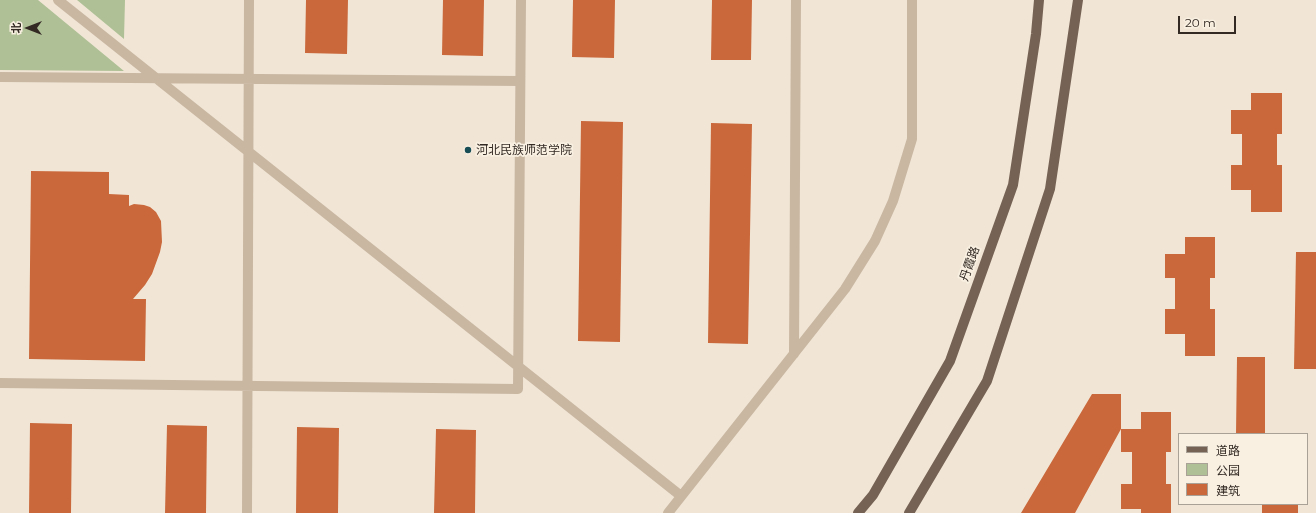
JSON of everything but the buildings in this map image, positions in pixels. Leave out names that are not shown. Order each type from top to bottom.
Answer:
[{"type":"main road","name":"丹霞路","points":[[858,513],[873,494],[950,361],[1013,185],[1036,34],[1039,0]]},
{"type":"main road","points":[[909,513],[987,381],[1050,189],[1078,0]]},
{"type":"lane","points":[[58,0],[681,496]]},
{"type":"lane","points":[[247,513],[249,0]]},
{"type":"lane","points":[[0,383],[518,389],[521,0]]},
{"type":"lane","points":[[794,354],[796,0]]},
{"type":"lane","points":[[668,513],[845,289],[875,241],[893,201],[912,139],[912,0]]},
{"type":"lane","points":[[0,78],[520,81]]},
{"type":"green space","points":[[0,0],[38,0],[124,71],[0,70]]},
{"type":"green space","points":[[77,0],[125,0],[124,39]]},
{"type":"place","name":"河北民族师范学院","points":[[468,150]]}]
